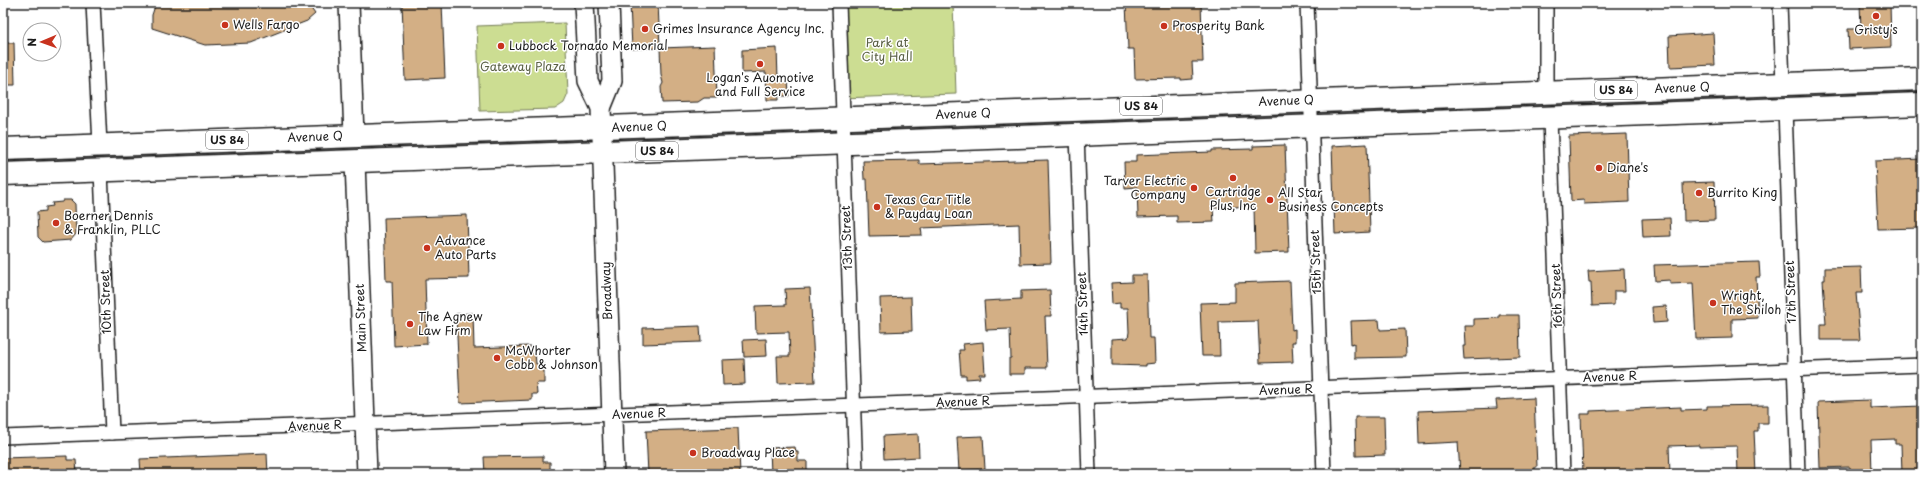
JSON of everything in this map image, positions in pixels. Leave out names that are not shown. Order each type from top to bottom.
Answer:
[{"type":"highway","name":"Avenue Q","points":[[3,149],[354,136],[601,118],[842,119],[1310,100],[1922,79]]},
{"type":"highway","points":[[1785,109],[1801,96],[1857,92],[1884,80]]},
{"type":"highway","points":[[1705,112],[1734,100],[1767,98],[1778,95],[1783,84]]},
{"type":"highway","name":"Avenue Q","points":[[3,174],[1922,104]]},
{"type":"highway","points":[[101,171],[106,163],[119,159],[181,155],[192,142]]},
{"type":"highway","points":[[3,167],[10,163],[88,159],[96,152],[100,145]]},
{"type":"main road","points":[[349,3],[354,136]]},
{"type":"main road","name":"Broadway","points":[[584,3],[588,81],[601,118],[614,474]]},
{"type":"main road","name":"Broadway","points":[[601,118],[612,82],[609,3]]},
{"type":"main road","name":"Main Street","points":[[355,162],[367,474]]},
{"type":"street","points":[[93,3],[100,145]]},
{"type":"street","name":"13th Street","points":[[838,3],[856,474]]},
{"type":"street","name":"15th Street","points":[[1307,3],[1310,126],[1324,474]]},
{"type":"street","points":[[1546,3],[1546,93]]},
{"type":"street","points":[[1780,3],[1783,84]]},
{"type":"street","name":"17th Street","points":[[1785,109],[1798,474]]},
{"type":"street","name":"16th Street","points":[[1550,118],[1563,474]]},
{"type":"street","name":"14th Street","points":[[1077,134],[1089,474]]},
{"type":"street","name":"10th Street","points":[[101,171],[112,433]]},
{"type":"street","name":"Avenue R","points":[[3,437],[1321,389],[1922,365]]},
{"type":"green space","name":"Park at City Hall","points":[[838,3],[953,3],[956,94],[841,98]]},
{"type":"green space","name":"Gateway Plaza","points":[[565,23],[568,94],[564,103],[555,109],[480,111],[477,26]]},
{"type":"building","name":"Wells Fargo","points":[[156,3],[307,3],[315,14],[307,21],[251,43],[205,45],[152,28],[152,15]]},
{"type":"building","points":[[402,3],[442,3],[445,78],[405,80]]},
{"type":"building","name":"Grimes Insurance Agency Inc.","points":[[630,3],[658,3],[660,48],[632,49]]},
{"type":"building","name":"Prosperity Bank","points":[[1126,3],[1201,3],[1203,62],[1192,62],[1193,79],[1135,79],[1134,49],[1128,49]]},
{"type":"building","name":"Gristy's","points":[[1860,3],[1890,3],[1891,47],[1849,49],[1848,29],[1861,29]]},
{"type":"building","points":[[1713,33],[1715,65],[1670,67],[1669,36]]},
{"type":"building","points":[[3,43],[14,43],[15,85],[3,85]]},
{"type":"building","points":[[715,46],[717,98],[704,98],[698,102],[662,103],[661,87],[663,83],[661,75],[660,48]]},
{"type":"building","points":[[777,48],[778,79],[788,79],[789,96],[778,96],[778,100],[767,100],[766,72],[742,73],[742,50]]},
{"type":"building","name":"Diane's","points":[[1627,134],[1629,202],[1584,204],[1584,200],[1571,201],[1569,136]]},
{"type":"building","points":[[1367,144],[1370,232],[1335,234],[1332,146]]},
{"type":"building","points":[[1285,145],[1289,252],[1255,253],[1254,206],[1213,208],[1214,222],[1177,223],[1177,216],[1138,217],[1137,187],[1125,188],[1124,162],[1136,162],[1136,155],[1212,152],[1212,150],[1253,149],[1253,146]]},
{"type":"building","points":[[1922,159],[1922,228],[1878,229],[1875,161]]},
{"type":"building","points":[[919,160],[919,164],[1048,160],[1051,263],[1020,264],[1019,224],[921,228],[922,235],[869,236],[867,179],[864,179],[863,161]]},
{"type":"building","points":[[1714,182],[1715,220],[1684,221],[1683,183]]},
{"type":"building","name":"Boerner Dennis & Franklin, PLLC","points":[[63,200],[71,200],[75,204],[76,234],[71,240],[43,242],[38,237],[37,212],[46,211],[46,207],[53,206],[52,203],[62,202]]},
{"type":"building","name":"Advance Auto Parts","points":[[467,215],[469,278],[425,279],[427,344],[394,346],[392,281],[386,281],[384,218]]},
{"type":"building","points":[[1670,218],[1671,236],[1643,237],[1642,219]]},
{"type":"building","points":[[1759,262],[1760,277],[1756,277],[1758,318],[1732,319],[1732,338],[1696,339],[1693,283],[1670,284],[1670,280],[1655,281],[1654,265]]},
{"type":"building","points":[[1861,267],[1862,293],[1856,293],[1860,340],[1821,340],[1821,324],[1826,324],[1823,280],[1825,280],[1825,268]]},
{"type":"building","points":[[1624,269],[1625,291],[1614,291],[1614,305],[1592,306],[1591,282],[1589,282],[1588,271]]},
{"type":"building","points":[[1132,275],[1147,275],[1149,338],[1154,338],[1155,363],[1146,364],[1146,366],[1112,365],[1112,339],[1128,338],[1129,332],[1128,308],[1120,308],[1120,303],[1112,304],[1111,283],[1132,282]]},
{"type":"building","points":[[1290,281],[1292,330],[1295,329],[1295,342],[1292,342],[1293,362],[1260,363],[1258,321],[1219,322],[1220,356],[1202,356],[1200,303],[1235,302],[1235,283]]},
{"type":"building","points":[[810,288],[815,382],[778,383],[777,356],[790,356],[789,332],[756,333],[755,306],[786,305],[785,289]]},
{"type":"building","points":[[1050,290],[1051,316],[1045,316],[1047,368],[1025,368],[1025,374],[1009,374],[1009,358],[1011,358],[1010,329],[986,330],[984,301],[1021,299],[1021,291]]},
{"type":"building","points":[[911,297],[912,331],[881,332],[880,298]]},
{"type":"building","points":[[1666,306],[1667,322],[1653,323],[1652,307]]},
{"type":"building","name":"McWhorter Cobb & Johnson","points":[[473,313],[474,348],[530,346],[530,353],[535,353],[536,364],[544,364],[544,383],[536,383],[537,394],[532,394],[532,400],[460,403],[456,314]]},
{"type":"building","points":[[1499,315],[1519,315],[1520,357],[1464,359],[1463,346],[1466,346],[1465,326],[1474,326],[1474,319],[1499,318]]},
{"type":"building","points":[[1379,320],[1380,330],[1405,329],[1406,357],[1354,358],[1354,343],[1351,344],[1350,321]]},
{"type":"building","points":[[700,326],[701,342],[643,344],[643,328]]},
{"type":"building","points":[[766,339],[767,356],[744,357],[743,340]]},
{"type":"building","points":[[983,342],[985,374],[979,374],[980,378],[966,379],[966,375],[961,375],[959,350],[964,350],[963,344]]},
{"type":"building","points":[[744,359],[745,384],[723,385],[722,360]]},
{"type":"building","points":[[1534,398],[1537,467],[1535,467],[1535,474],[1460,473],[1458,442],[1419,444],[1418,411],[1497,408],[1496,400]]},
{"type":"building","points":[[1870,400],[1870,408],[1922,406],[1922,472],[1902,473],[1901,444],[1895,444],[1895,439],[1871,440],[1872,474],[1850,474],[1850,467],[1820,468],[1818,402]]},
{"type":"building","points":[[1768,405],[1768,423],[1758,423],[1758,431],[1754,431],[1756,474],[1738,474],[1737,446],[1699,447],[1699,445],[1669,446],[1670,474],[1583,474],[1581,414],[1590,414],[1590,411],[1681,407],[1681,410],[1707,409],[1707,406]]},
{"type":"building","points":[[1355,417],[1384,417],[1385,455],[1356,456]]},
{"type":"building","name":"Broadway Place","points":[[738,428],[740,474],[648,474],[646,431]]},
{"type":"building","points":[[918,434],[919,457],[884,459],[883,436]]},
{"type":"building","points":[[983,436],[985,469],[959,471],[957,437]]},
{"type":"building","points":[[795,447],[796,452],[798,452],[798,461],[807,461],[807,474],[771,474],[770,448]]},
{"type":"building","points":[[267,454],[268,474],[141,474],[140,459]]},
{"type":"building","points":[[67,456],[67,460],[76,460],[77,474],[3,474],[3,458]]},
{"type":"building","points":[[543,456],[543,462],[550,462],[550,474],[485,474],[484,457]]},
{"type":"place","name":"Gristy's","points":[[1876,16]]},
{"type":"place","name":"Wells Fargo","points":[[225,25]]},
{"type":"place","name":"Prosperity Bank","points":[[1164,26]]},
{"type":"place","name":"Grimes Insurance Agency Inc.","points":[[645,29]]},
{"type":"place","name":"Lubbock Tornado Memorial","points":[[501,46]]},
{"type":"place","name":"Logan's Auomotive and Full Service","points":[[760,64]]},
{"type":"place","name":"Diane's","points":[[1599,168]]},
{"type":"place","name":"Cartridge Plus, Inc","points":[[1233,178]]},
{"type":"place","name":"Tarver Electric Company","points":[[1194,188]]},
{"type":"place","name":"Burrito King","points":[[1699,193]]},
{"type":"place","name":"All Star Business Concepts","points":[[1270,200]]},
{"type":"place","name":"Texas Car Title & Payday Loan","points":[[877,207]]},
{"type":"place","name":"Boerner Dennis & Franklin, PLLC","points":[[56,223]]},
{"type":"place","name":"Advance Auto Parts","points":[[427,248]]},
{"type":"place","name":"Wright, The Shiloh","points":[[1713,303]]},
{"type":"place","name":"The Agnew Law Firm","points":[[410,324]]},
{"type":"place","name":"McWhorter Cobb & Johnson","points":[[497,358]]},
{"type":"place","name":"Broadway Place","points":[[693,453]]}]
